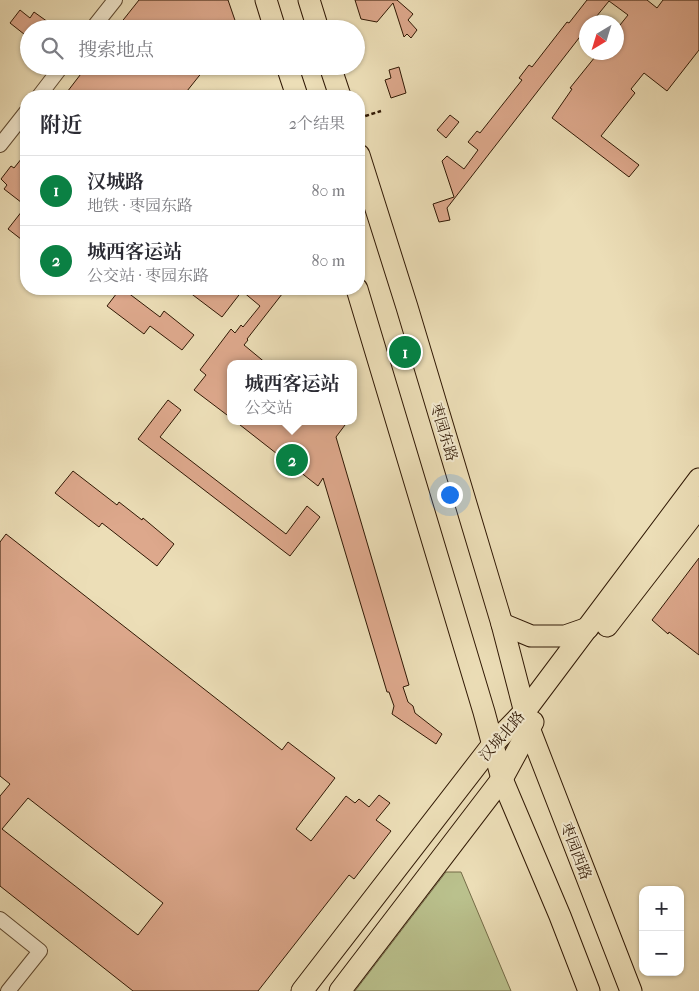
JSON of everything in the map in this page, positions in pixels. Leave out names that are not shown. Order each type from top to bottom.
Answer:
[{"type":"main road","points":[[266,0],[273,20]]},
{"type":"main road","points":[[309,0],[315,20]]},
{"type":"main road","points":[[290,75],[295,90]]},
{"type":"main road","points":[[333,75],[338,90]]},
{"type":"main road","name":"枣园东路","points":[[365,174],[502,624],[527,719]]},
{"type":"main road","points":[[359,295],[502,779],[560,916],[589,991]]},
{"type":"main road","name":"汉城北路","points":[[340,991],[502,779],[527,719],[588,628],[699,479]]},
{"type":"main road","name":"汉城北路","points":[[302,991],[493,744],[527,719],[699,507]]},
{"type":"main road","points":[[502,624],[531,636],[565,636],[588,628]]},
{"type":"main road","name":"枣园西路","points":[[527,719],[631,991]]},
{"type":"street","points":[[99,20],[115,0]]},
{"type":"street","points":[[44,90],[55,75]]},
{"type":"street","points":[[0,145],[20,120]]},
{"type":"street","points":[[0,919],[40,951],[8,991]]},
{"type":"path","points":[[365,116],[381,112]]},
{"type":"green space","points":[[446,872],[461,872],[511,991],[355,991]]},
{"type":"building","points":[[139,0],[228,0],[235,20],[123,20]]},
{"type":"building","points":[[355,0],[397,0],[413,14],[408,20],[417,30],[411,38],[407,34],[404,37],[393,3],[377,22],[361,19]]},
{"type":"building","points":[[587,0],[647,0],[657,8],[663,0],[699,0],[699,50],[667,91],[644,73],[631,89],[635,93],[601,136],[639,165],[629,177],[552,118],[572,89],[570,88],[593,60],[624,60],[624,20],[628,15],[609,1],[598,15],[579,15],[579,38],[447,208],[450,220],[439,222],[433,204],[454,197],[442,161],[447,156],[464,169],[478,150],[468,142],[477,131],[480,133],[522,80],[519,78],[529,65],[532,67],[567,22],[569,23]]},
{"type":"building","points":[[20,10],[30,18],[34,12],[45,20],[20,20],[20,31],[10,23]]},
{"type":"building","points":[[399,67],[406,93],[391,98],[385,80],[391,78],[389,70]]},
{"type":"building","points":[[80,75],[200,75],[188,90],[69,90]]},
{"type":"building","points":[[450,115],[459,122],[446,138],[437,130]]},
{"type":"building","points":[[20,160],[20,201],[4,189],[7,185],[1,179],[11,166],[14,168]]},
{"type":"building","points":[[20,214],[20,238],[8,229]]},
{"type":"building","points":[[115,295],[131,295],[160,317],[164,311],[194,335],[182,350],[150,326],[144,334],[107,306]]},
{"type":"building","points":[[193,295],[239,295],[222,317]]},
{"type":"building","points":[[247,295],[281,295],[244,345],[262,360],[227,360],[227,415],[194,390],[206,375],[200,370],[231,329],[235,333],[241,325],[243,327],[260,306]]},
{"type":"building","points":[[168,400],[181,410],[160,437],[286,534],[307,506],[320,517],[290,556],[138,439]]},
{"type":"building","points":[[240,425],[345,425],[336,437],[409,685],[403,687],[408,702],[413,706],[415,713],[442,734],[436,744],[392,714],[394,706],[389,692],[387,692],[323,478],[318,486]]},
{"type":"building","points":[[73,471],[117,505],[119,502],[142,520],[143,518],[174,544],[157,566],[102,523],[99,527],[55,493]]},
{"type":"building","points":[[6,534],[282,750],[288,742],[335,778],[296,829],[311,841],[346,796],[355,803],[359,799],[369,807],[379,795],[390,803],[376,820],[391,831],[354,879],[349,875],[258,991],[133,991],[0,886],[0,796],[10,784],[0,776],[0,542]],"holes":[[[28,798],[163,903],[138,935],[2,829]]]},
{"type":"building","points":[[699,558],[699,655],[669,632],[668,634],[652,620]]},
{"type":"place","name":"汉城路","points":[[405,352]]},
{"type":"place","name":"城西客运站","points":[[292,460]]}]
